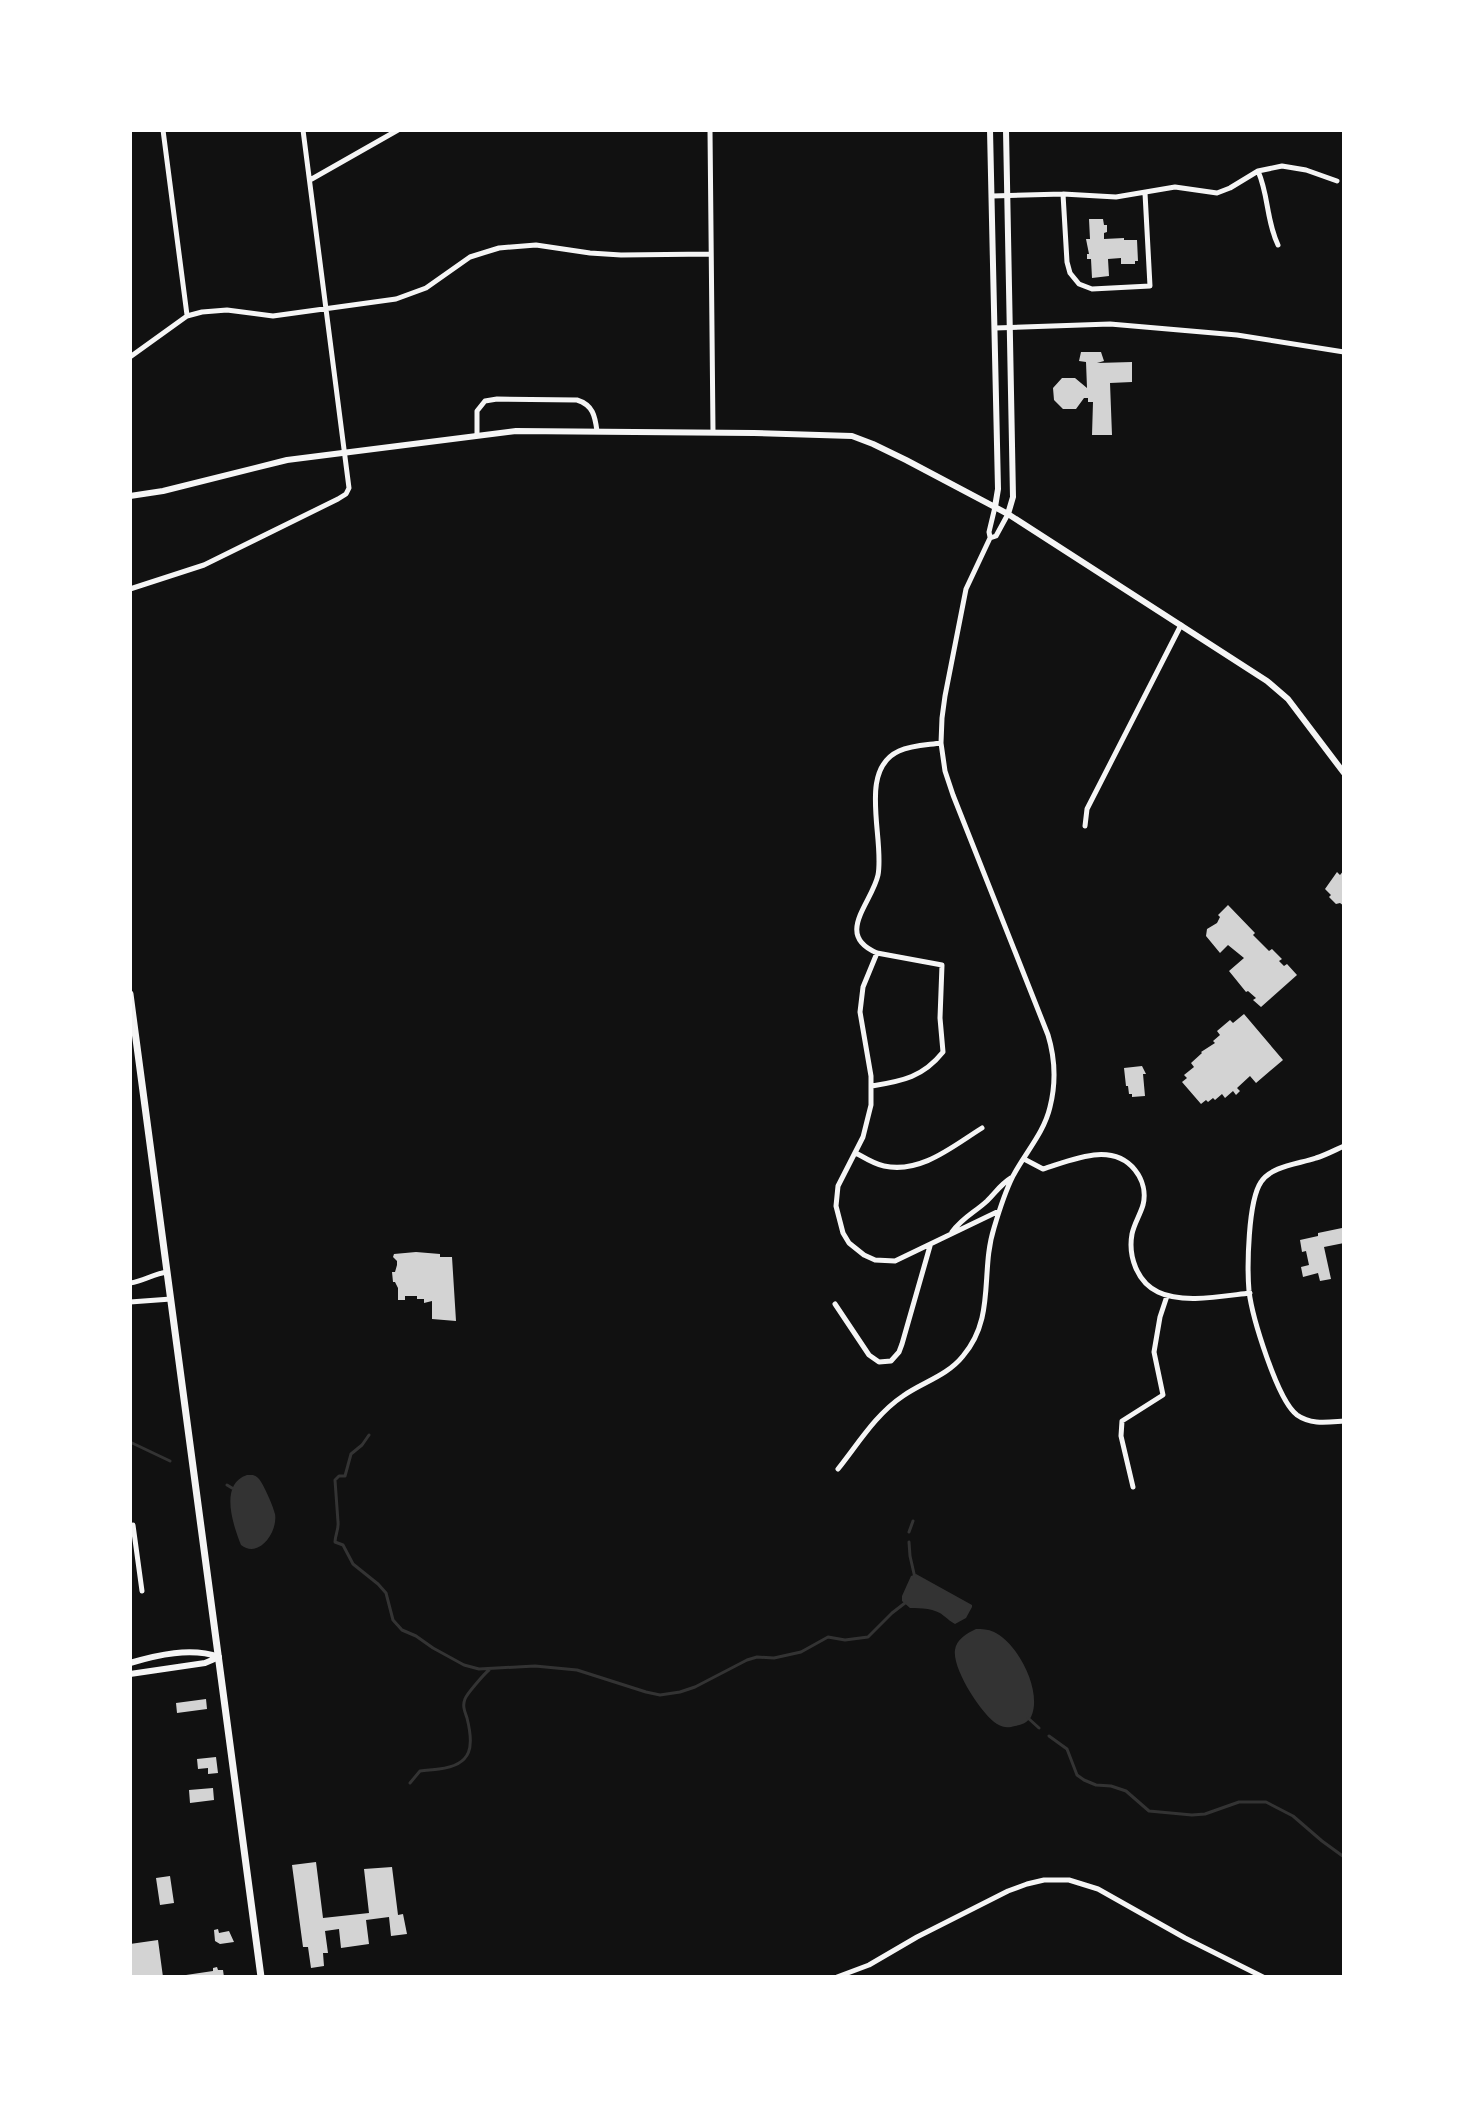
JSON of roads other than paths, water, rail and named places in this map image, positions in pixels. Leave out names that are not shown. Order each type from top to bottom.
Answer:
[{"type":"main road","points":[[130,994],[261,1977]]},
{"type":"street","points":[[163,130],[187,316]]},
{"type":"street","points":[[130,589],[188,571],[239,550],[338,499],[349,488],[303,130]]},
{"type":"street","points":[[310,180],[398,130]]},
{"type":"street","points":[[710,130],[713,432]]},
{"type":"street","points":[[838,1469],[890,1406],[952,1367],[970,1346],[985,1312],[990,1245],[999,1211],[1012,1177],[1043,1128],[1050,1109],[1054,1078],[1051,1046],[1043,1020],[953,795],[941,743],[945,696],[966,589],[990,538],[998,489],[990,130]]},
{"type":"street","points":[[990,538],[996,536],[1013,497],[1006,130]]},
{"type":"street","points":[[992,196],[1063,194],[1116,197],[1182,187],[1217,193],[1258,171],[1290,166],[1337,181]]},
{"type":"street","points":[[1258,171],[1265,188],[1269,223],[1278,245]]},
{"type":"street","points":[[1063,194],[1068,268],[1079,284],[1092,289],[1150,286],[1145,193]]},
{"type":"street","points":[[130,357],[187,316],[227,310],[273,316],[404,297],[426,288],[470,257],[508,246],[536,245],[621,255],[711,254]]},
{"type":"street","points":[[995,328],[1124,325],[1247,336],[1344,352]]},
{"type":"street","points":[[477,434],[477,411],[485,401],[497,399],[577,400],[591,407],[597,431]]},
{"type":"street","points":[[130,496],[163,491],[272,462],[477,434],[597,431],[852,436],[884,449],[1008,514],[1267,681],[1288,699],[1344,773]]},
{"type":"street","points":[[1085,826],[1087,809],[1181,625]]},
{"type":"street","points":[[872,1086],[911,1078],[924,1071],[943,1052],[940,1018],[942,965],[867,949],[858,937],[857,924],[872,894],[880,860],[875,786],[880,767],[897,751],[941,743]]},
{"type":"street","points":[[877,953],[863,987],[860,1012],[872,1086],[868,1121],[836,1195],[837,1216],[843,1233],[849,1243],[864,1255],[886,1262],[905,1258],[999,1211]]},
{"type":"street","points":[[856,1153],[882,1166],[905,1167],[940,1155],[982,1128]]},
{"type":"street","points":[[1344,1146],[1263,1178],[1256,1194],[1250,1245],[1250,1293],[1271,1370],[1286,1402],[1293,1412],[1308,1421],[1344,1421]]},
{"type":"street","points":[[1024,1159],[1043,1169],[1089,1155],[1102,1154],[1123,1160],[1139,1175],[1144,1194],[1130,1249],[1134,1265],[1147,1284],[1167,1296],[1197,1298],[1250,1293]]},
{"type":"street","points":[[950,1235],[962,1219],[1012,1177]]},
{"type":"street","points":[[835,1304],[869,1355],[879,1362],[891,1361],[902,1344],[930,1245]]},
{"type":"street","points":[[130,1283],[167,1272]]},
{"type":"street","points":[[1133,1487],[1121,1436],[1122,1421],[1163,1395],[1154,1352],[1167,1296]]},
{"type":"street","points":[[130,1302],[171,1299]]},
{"type":"street","points":[[133,1525],[133,1548],[142,1591]]},
{"type":"street","points":[[130,1663],[164,1655],[203,1652],[219,1657]]},
{"type":"street","points":[[130,1674],[205,1663],[219,1657]]},
{"type":"street","points":[[837,1977],[869,1965],[1008,1891],[1027,1884],[1056,1880],[1069,1880],[1098,1889],[1263,1977]]},
{"type":"waterway","points":[[369,1435],[351,1454],[345,1476],[335,1480],[338,1525],[335,1542],[343,1545],[353,1564],[386,1593],[393,1620],[402,1630],[464,1665],[479,1669],[535,1666],[577,1670],[660,1695],[695,1687],[747,1660],[801,1652],[828,1637],[845,1640],[868,1637],[905,1603]]},
{"type":"waterway","points":[[130,1442],[170,1461]]},
{"type":"waterway","points":[[227,1485],[232,1488]]},
{"type":"waterway","points":[[909,1532],[913,1521]]},
{"type":"waterway","points":[[909,1542],[915,1578]]},
{"type":"waterway","points":[[410,1783],[420,1771],[450,1767],[465,1758],[470,1737],[464,1702],[489,1670]]},
{"type":"waterway","points":[[1028,1718],[1039,1728]]},
{"type":"waterway","points":[[1049,1736],[1067,1749],[1077,1775],[1096,1785],[1126,1791],[1149,1811],[1192,1815],[1205,1814],[1239,1802],[1266,1802],[1293,1816],[1344,1857]]}]
